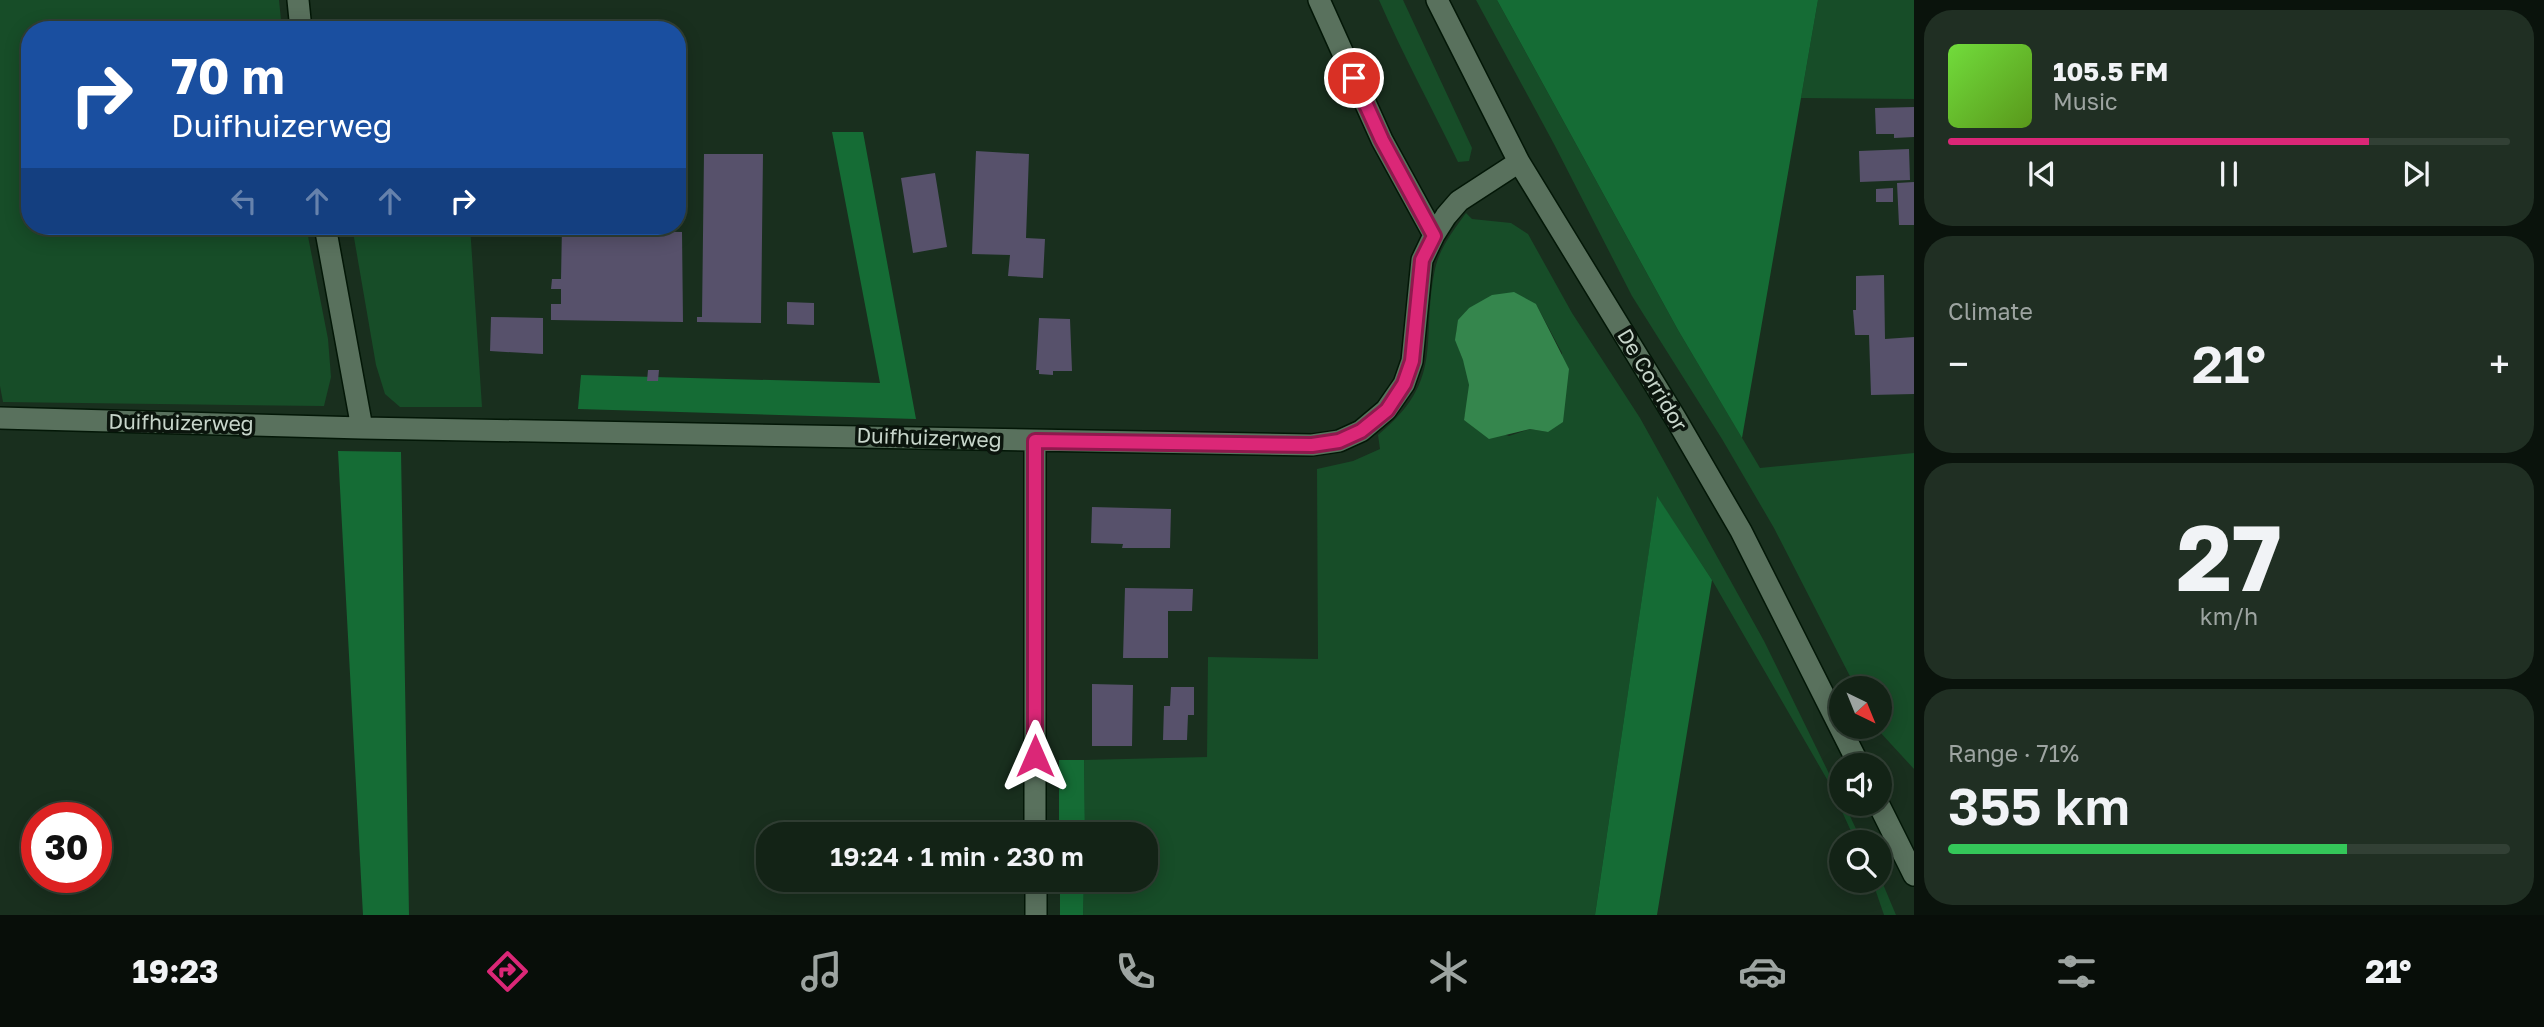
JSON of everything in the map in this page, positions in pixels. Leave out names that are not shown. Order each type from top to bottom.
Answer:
[{"type":"street","points":[[298,0],[300,21]]},
{"type":"street","points":[[1319,0],[1382,140],[1434,236]]},
{"type":"street","name":"De Corridor","points":[[1437,0],[1519,163],[1676,419],[1741,531],[1853,753]]},
{"type":"street","name":"Duifhuizerweg","points":[[0,418],[1035,441],[1312,445],[1339,441],[1361,431],[1387,410],[1404,384],[1412,361],[1422,260],[1446,216],[1459,201],[1519,163]]},
{"type":"street","points":[[326,235],[362,428]]},
{"type":"street","points":[[1035,441],[1035,822]]},
{"type":"street","points":[[1888,816],[1906,838],[1914,875]]},
{"type":"street","points":[[1036,892],[1036,915]]},
{"type":"shaded area","points":[[0,0],[279,0],[281,21],[21,21],[21,235],[308,235],[328,339],[331,377],[324,406],[3,402],[0,386]]},
{"type":"shaded area","points":[[1379,0],[1403,0],[1472,148],[1469,161],[1458,162]]},
{"type":"shaded area","points":[[1476,0],[1497,0],[1678,330],[1760,468],[1914,453],[1914,769],[1886,739],[1892,739],[1892,676],[1850,676],[1774,528],[1722,439],[1632,296]]},
{"type":"shaded area","points":[[1497,0],[1818,0],[1742,438],[1678,330]]},
{"type":"shaded area","points":[[1818,0],[1914,0],[1914,99],[1801,98]]},
{"type":"shaded area","points":[[832,132],[863,132],[916,419],[578,409],[581,375],[880,383]]},
{"type":"shaded area","points":[[1466,213],[1472,219],[1511,223],[1528,234],[1572,313],[1640,418],[1764,641],[1829,774],[1829,783],[1712,580],[1657,497],[1595,915],[1083,915],[1084,892],[1158,892],[1158,822],[1085,822],[1084,760],[1207,757],[1208,657],[1318,659],[1317,469],[1353,461],[1380,449],[1378,435],[1399,415],[1413,396],[1422,377],[1426,358],[1435,269],[1452,233]],"holes":[[[1536,304],[1562,353],[1548,432],[1530,429],[1509,436],[1464,420],[1468,399],[1468,374],[1456,338],[1461,319],[1469,308]]]},
{"type":"shaded area","points":[[354,235],[471,235],[482,407],[400,407],[385,394],[376,365]]},
{"type":"shaded area","points":[[1514,292],[1536,304],[1569,369],[1563,422],[1548,432],[1530,429],[1489,439],[1464,420],[1469,385],[1455,340],[1458,320],[1469,308],[1492,295]]},
{"type":"shaded area","points":[[338,451],[401,452],[409,915],[363,915]]},
{"type":"shaded area","points":[[1657,496],[1712,580],[1657,915],[1595,915]]},
{"type":"shaded area","points":[[1059,760],[1084,760],[1085,822],[1059,822]]},
{"type":"shaded area","points":[[1844,816],[1850,816],[1856,830],[1850,830]]},
{"type":"shaded area","points":[[1060,892],[1084,892],[1083,915],[1060,915]]},
{"type":"shaded area","points":[[1876,893],[1887,893],[1896,915],[1884,915]]},
{"type":"building","points":[[1914,107],[1914,137],[1894,138],[1894,134],[1876,134],[1875,108]]},
{"type":"building","points":[[1909,149],[1910,180],[1860,182],[1859,151]]},
{"type":"building","points":[[976,151],[1029,154],[1026,238],[1045,239],[1043,278],[1008,276],[1010,255],[972,254]]},
{"type":"building","points":[[704,154],[763,154],[761,323],[697,322],[697,317],[702,317]]},
{"type":"building","points":[[935,173],[947,247],[913,253],[901,178]]},
{"type":"building","points":[[1914,182],[1914,225],[1899,225],[1897,183]]},
{"type":"building","points":[[1893,188],[1893,202],[1876,202],[1876,189]]},
{"type":"building","points":[[562,235],[682,235],[683,322],[551,320],[551,304],[561,304],[561,289],[551,289],[552,279],[561,279]]},
{"type":"building","points":[[1884,275],[1885,339],[1914,337],[1914,394],[1871,395],[1869,335],[1855,335],[1853,310],[1856,310],[1856,276]]},
{"type":"building","points":[[787,302],[814,303],[814,325],[787,324]]},
{"type":"building","points":[[491,317],[543,318],[543,354],[490,351]]},
{"type":"building","points":[[1039,318],[1070,319],[1072,371],[1053,371],[1053,375],[1039,374],[1039,370],[1036,370]]},
{"type":"building","points":[[648,370],[659,370],[658,381],[647,381]]},
{"type":"building","points":[[1092,507],[1171,509],[1170,548],[1122,548],[1123,544],[1091,543]]},
{"type":"building","points":[[1125,588],[1193,589],[1192,611],[1168,611],[1168,658],[1123,658]]},
{"type":"building","points":[[1092,684],[1133,685],[1132,746],[1092,746]]},
{"type":"building","points":[[1171,687],[1194,687],[1194,715],[1188,715],[1187,740],[1163,740],[1164,706],[1170,706]]},
{"type":"route","points":[[1035,756],[1035,441],[1312,445],[1339,441],[1361,431],[1387,410],[1404,384],[1412,361],[1422,260],[1434,236],[1382,140],[1354,78]]}]
